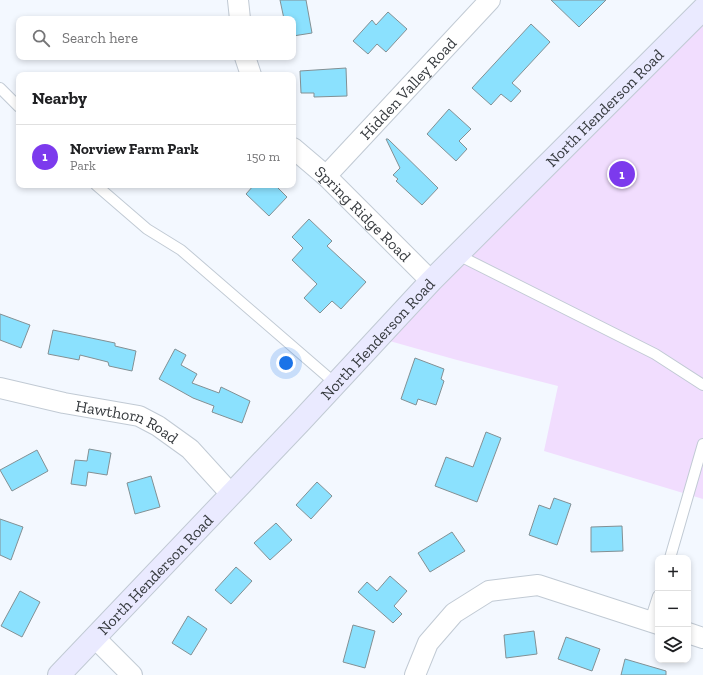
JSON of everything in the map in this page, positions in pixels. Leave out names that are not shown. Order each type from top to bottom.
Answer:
[{"type":"street","points":[[238,0],[240,16]]},
{"type":"street","name":"Hidden Valley Road","points":[[326,176],[490,0]]},
{"type":"street","name":"North Henderson Road","points":[[59,675],[336,384],[431,281],[703,9]]},
{"type":"street","points":[[246,60],[250,72]]},
{"type":"street","name":"Spring Ridge Road","points":[[296,151],[326,176],[431,281]]},
{"type":"street","name":"Hawthorn Road","points":[[0,388],[64,403],[139,416],[158,426],[190,449],[232,494]]},
{"type":"street","points":[[415,675],[428,643],[454,613],[489,591],[538,585],[654,623]]},
{"type":"street","points":[[691,634],[703,638]]},
{"type":"street","points":[[95,638],[132,675]]},
{"type":"lane","points":[[0,88],[16,104]]},
{"type":"lane","points":[[100,188],[147,228],[181,250],[336,384]]},
{"type":"lane","points":[[458,255],[655,354],[703,385]]},
{"type":"lane","points":[[671,555],[703,444]]},
{"type":"shaded area","points":[[703,10],[703,499],[544,451],[558,386],[379,338]]},
{"type":"building","points":[[280,0],[306,0],[312,33],[296,36],[296,16],[283,16]]},
{"type":"building","points":[[551,0],[606,0],[579,27]]},
{"type":"building","points":[[388,12],[407,29],[386,52],[377,44],[368,54],[353,41],[372,20],[376,25]]},
{"type":"building","points":[[531,24],[550,42],[512,83],[521,91],[511,102],[501,94],[491,105],[472,88]]},
{"type":"building","points":[[346,68],[347,96],[314,97],[314,93],[301,93],[300,71]]},
{"type":"building","points":[[449,109],[471,129],[459,141],[467,149],[456,161],[427,134]]},
{"type":"building","points":[[386,139],[388,139],[438,188],[422,205],[396,181],[398,179],[393,175],[400,168]]},
{"type":"building","points":[[251,188],[278,188],[287,197],[269,216],[246,194]]},
{"type":"building","points":[[309,219],[332,241],[327,246],[366,282],[341,309],[332,301],[320,313],[304,298],[317,284],[292,260],[303,248],[292,237]]},
{"type":"building","points":[[0,314],[30,325],[21,348],[0,340]]},
{"type":"building","points":[[53,330],[115,343],[115,346],[136,351],[132,371],[109,366],[108,362],[80,355],[79,360],[48,354]]},
{"type":"building","points":[[175,349],[186,355],[181,365],[197,374],[192,383],[219,393],[221,387],[250,401],[242,423],[212,412],[214,406],[193,398],[159,379]]},
{"type":"building","points":[[415,358],[444,369],[441,379],[444,381],[436,405],[418,399],[416,405],[401,399]]},
{"type":"building","points":[[486,432],[501,438],[477,502],[435,486],[446,457],[473,467]]},
{"type":"building","points":[[89,449],[111,453],[107,475],[88,472],[86,486],[71,484],[75,460],[87,461]]},
{"type":"building","points":[[37,450],[48,471],[12,491],[0,470]]},
{"type":"building","points":[[151,476],[160,507],[135,514],[127,483]]},
{"type":"building","points":[[317,482],[332,496],[311,519],[296,505]]},
{"type":"building","points":[[554,498],[571,504],[557,545],[529,535],[539,505],[550,509]]},
{"type":"building","points":[[0,519],[23,527],[11,560],[0,555]]},
{"type":"building","points":[[276,523],[292,540],[270,560],[254,543]]},
{"type":"building","points":[[622,526],[623,551],[591,552],[591,527]]},
{"type":"building","points":[[452,532],[465,551],[430,572],[418,553]]},
{"type":"building","points":[[236,567],[252,581],[231,604],[215,590]]},
{"type":"building","points":[[390,576],[407,591],[394,606],[402,614],[393,623],[358,592],[367,582],[377,591]]},
{"type":"building","points":[[20,591],[40,602],[22,637],[1,626]]},
{"type":"building","points":[[188,616],[207,629],[191,655],[172,643]]},
{"type":"building","points":[[353,625],[375,631],[365,668],[343,662]]},
{"type":"building","points":[[534,631],[537,654],[506,658],[504,635]]},
{"type":"building","points":[[566,637],[600,649],[592,671],[558,659]]},
{"type":"building","points":[[625,659],[666,671],[666,675],[621,675]]},
{"type":"place","name":"Norview Farm Park","points":[[622,174]]}]
